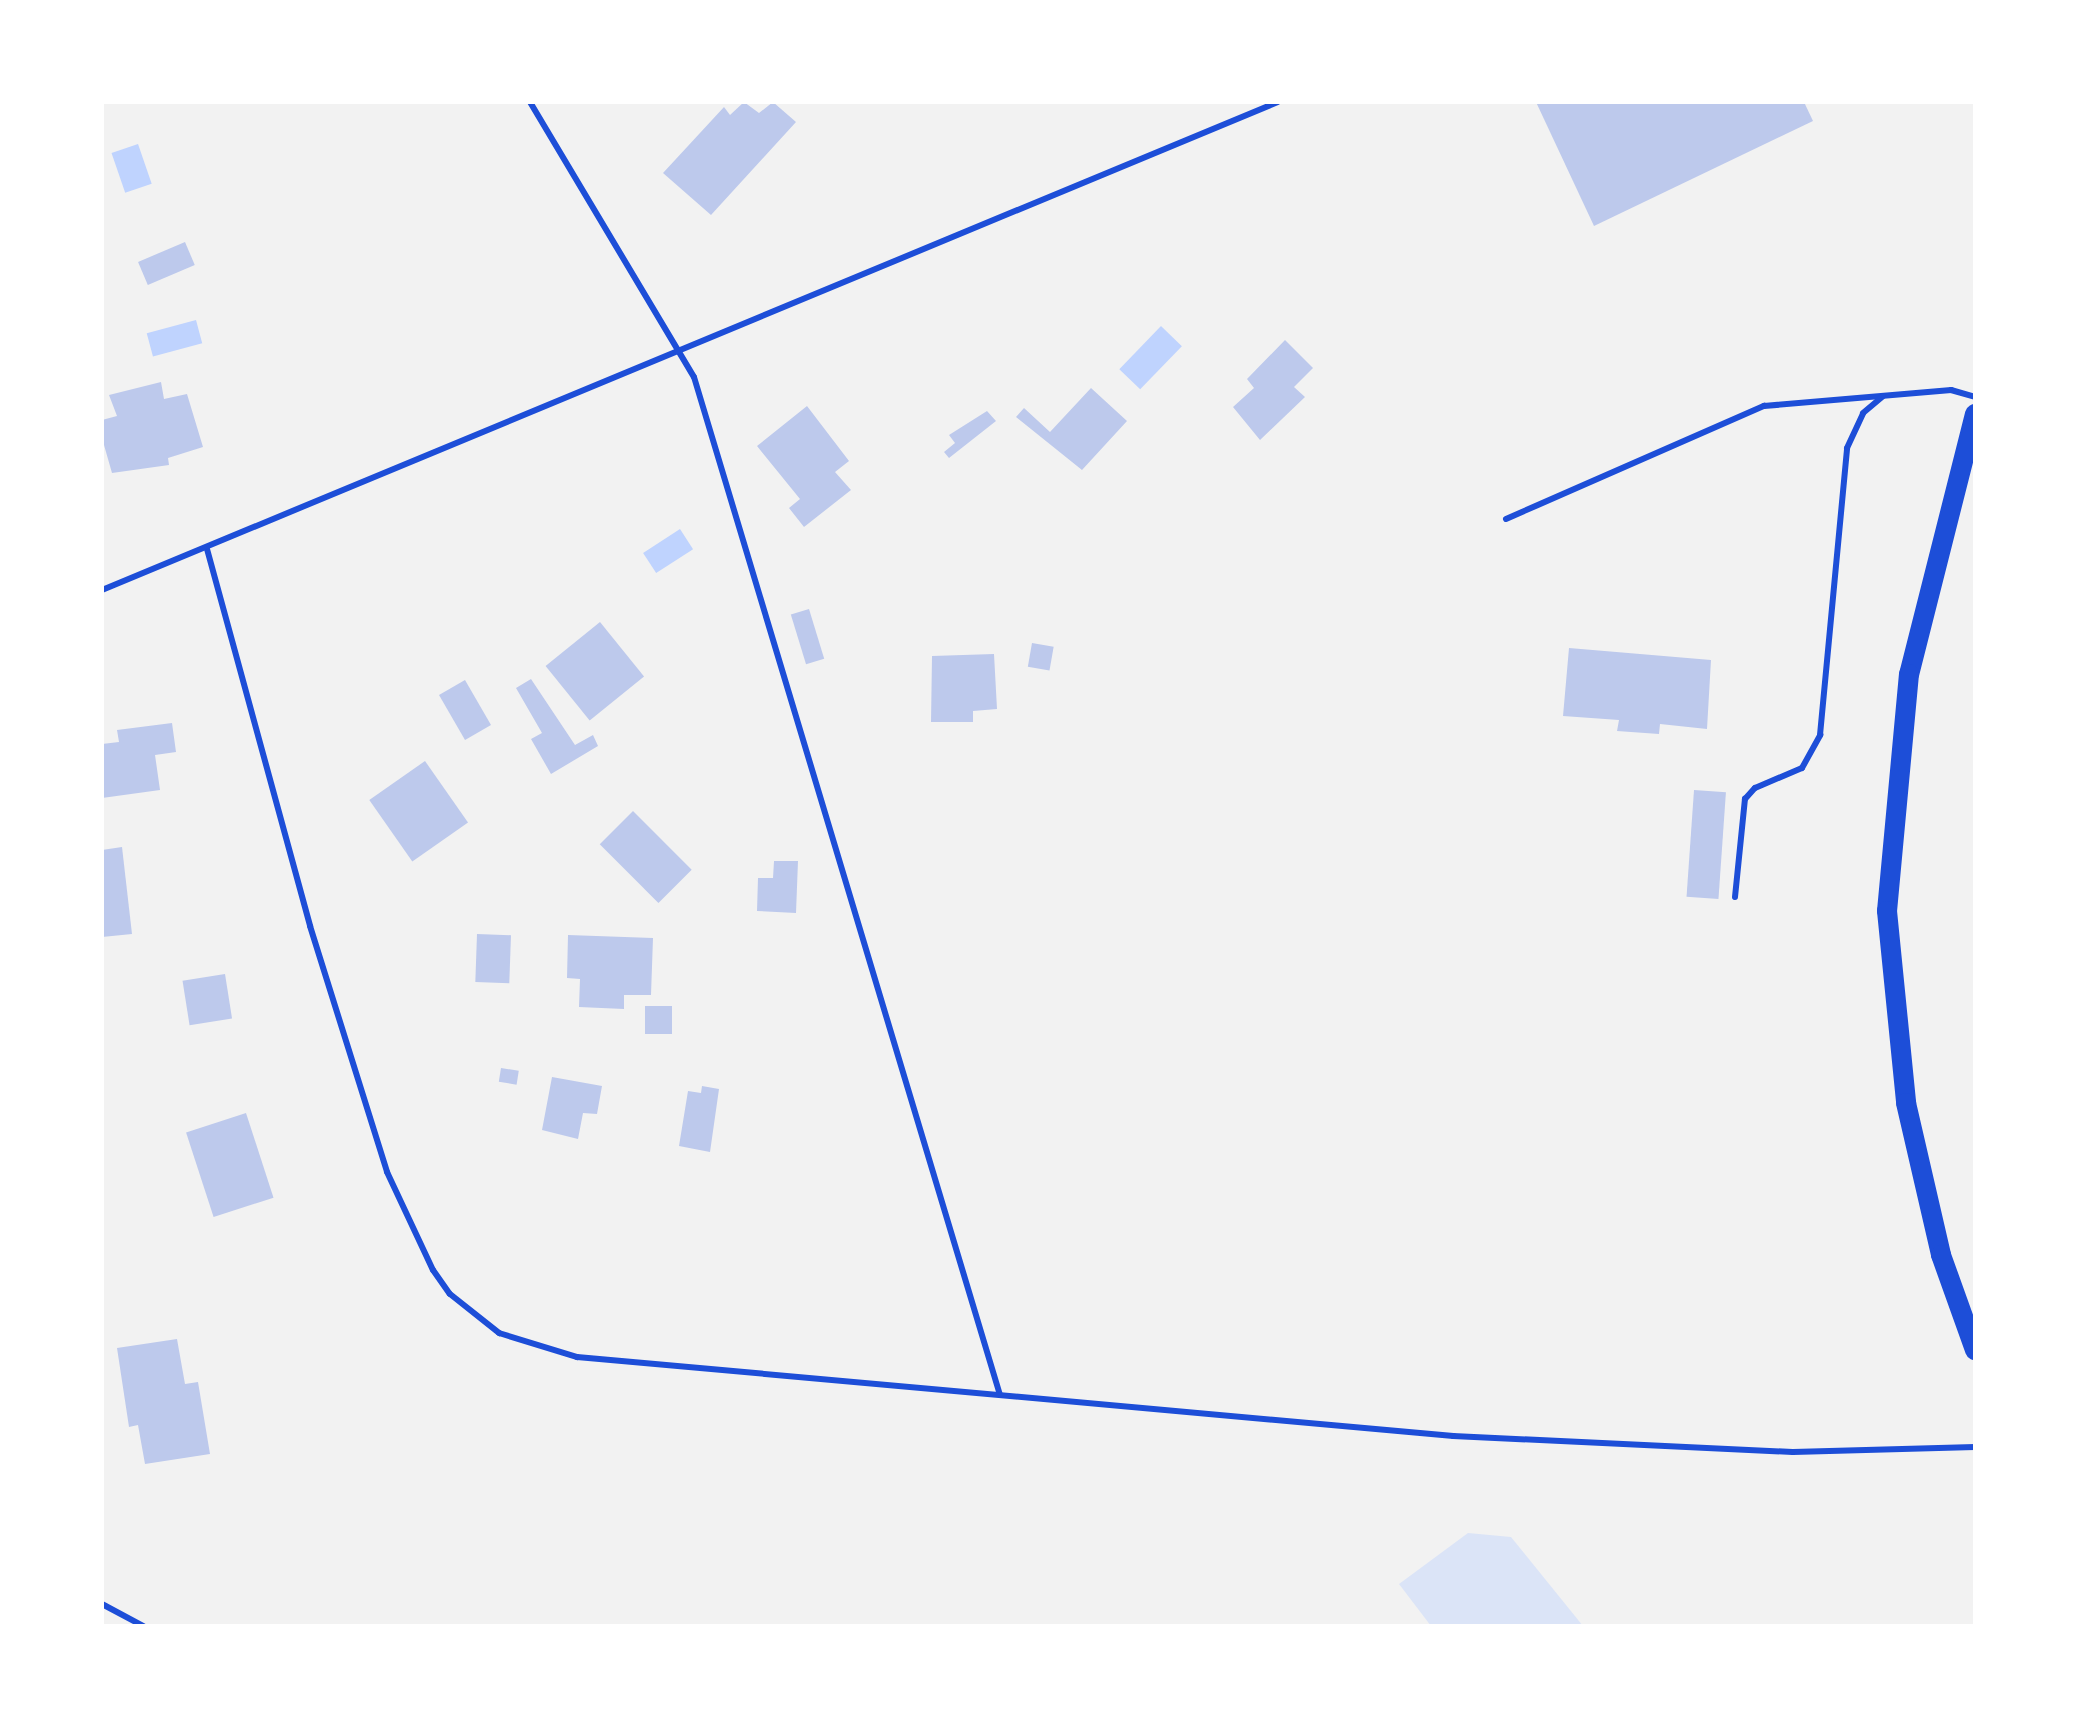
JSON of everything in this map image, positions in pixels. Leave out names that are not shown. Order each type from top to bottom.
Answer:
[{"type":"main road","points":[[1975,414],[1909,674],[1887,899],[1909,1117],[1941,1255],[1975,1350]]},
{"type":"lane","points":[[530,102],[685,354],[1000,1395]]},
{"type":"lane","points":[[102,590],[685,354],[1278,102]]},
{"type":"lane","points":[[1506,519],[1734,415],[1951,390],[1975,397]]},
{"type":"lane","points":[[1735,897],[1745,799],[1755,788],[1802,768],[1820,735],[1847,448],[1863,413],[1883,396]]},
{"type":"lane","points":[[207,549],[310,926],[387,1172],[450,1294],[499,1333],[577,1357],[1453,1436],[1793,1452],[1975,1447]]},
{"type":"lane","points":[[102,1604],[143,1626]]},
{"type":"shaded area","points":[[1468,1533],[1511,1537],[1583,1626],[1431,1626],[1399,1584]]},
{"type":"water","points":[[138,144],[152,184],[125,193],[112,153]]},
{"type":"water","points":[[196,320],[202,343],[153,356],[147,333]]},
{"type":"water","points":[[1161,326],[1182,346],[1140,389],[1119,369]]},
{"type":"water","points":[[680,529],[693,549],[656,573],[643,553]]},
{"type":"building","points":[[744,102],[759,113],[773,102],[796,122],[711,215],[663,173],[724,107],[730,115]]},
{"type":"building","points":[[1536,102],[1804,102],[1813,121],[1594,226]]},
{"type":"building","points":[[185,242],[195,265],[148,285],[138,262]]},
{"type":"building","points":[[1285,340],[1313,368],[1294,387],[1305,397],[1260,440],[1233,407],[1254,388],[1247,379]]},
{"type":"building","points":[[161,382],[164,399],[187,394],[203,447],[168,458],[169,465],[112,473],[102,438],[102,420],[117,416],[109,395]]},
{"type":"building","points":[[1091,388],[1127,421],[1082,470],[1016,417],[1024,408],[1050,432]]},
{"type":"building","points":[[807,406],[849,461],[835,472],[851,490],[804,527],[789,508],[800,499],[757,446]]},
{"type":"building","points":[[987,411],[996,421],[949,458],[944,452],[955,443],[949,435]]},
{"type":"building","points":[[809,609],[824,659],[806,664],[791,615]]},
{"type":"building","points":[[600,622],[644,676],[590,720],[546,666]]},
{"type":"building","points":[[1032,643],[1054,647],[1049,670],[1028,667]]},
{"type":"building","points":[[1569,648],[1711,660],[1707,729],[1660,724],[1659,734],[1617,731],[1619,720],[1563,716]]},
{"type":"building","points":[[994,654],[997,709],[973,711],[973,722],[931,722],[932,656]]},
{"type":"building","points":[[531,679],[575,745],[593,735],[598,746],[551,774],[531,739],[542,733],[516,688]]},
{"type":"building","points":[[465,680],[491,725],[465,740],[439,695]]},
{"type":"building","points":[[172,723],[176,752],[155,755],[160,790],[102,798],[102,744],[119,742],[117,730]]},
{"type":"building","points":[[425,761],[468,822],[412,861],[369,800]]},
{"type":"building","points":[[1694,790],[1726,792],[1718,899],[1687,897]]},
{"type":"building","points":[[633,811],[692,870],[658,903],[600,844]]},
{"type":"building","points":[[122,847],[132,934],[102,937],[102,850]]},
{"type":"building","points":[[774,861],[798,861],[796,913],[757,911],[758,878],[773,878]]},
{"type":"building","points":[[477,934],[511,935],[509,983],[475,982]]},
{"type":"building","points":[[568,935],[653,938],[651,995],[624,995],[624,1009],[579,1007],[580,979],[567,978]]},
{"type":"building","points":[[225,974],[232,1018],[190,1025],[183,981]]},
{"type":"building","points":[[645,1006],[672,1006],[672,1034],[645,1034]]},
{"type":"building","points":[[501,1068],[519,1071],[517,1085],[499,1082]]},
{"type":"building","points":[[552,1077],[602,1086],[597,1114],[583,1113],[578,1139],[542,1130]]},
{"type":"building","points":[[702,1086],[719,1089],[710,1152],[679,1146],[688,1091],[701,1093]]},
{"type":"building","points":[[246,1113],[274,1198],[214,1217],[186,1132]]},
{"type":"building","points":[[177,1339],[185,1384],[198,1382],[210,1454],[145,1464],[138,1425],[129,1427],[117,1348]]}]
